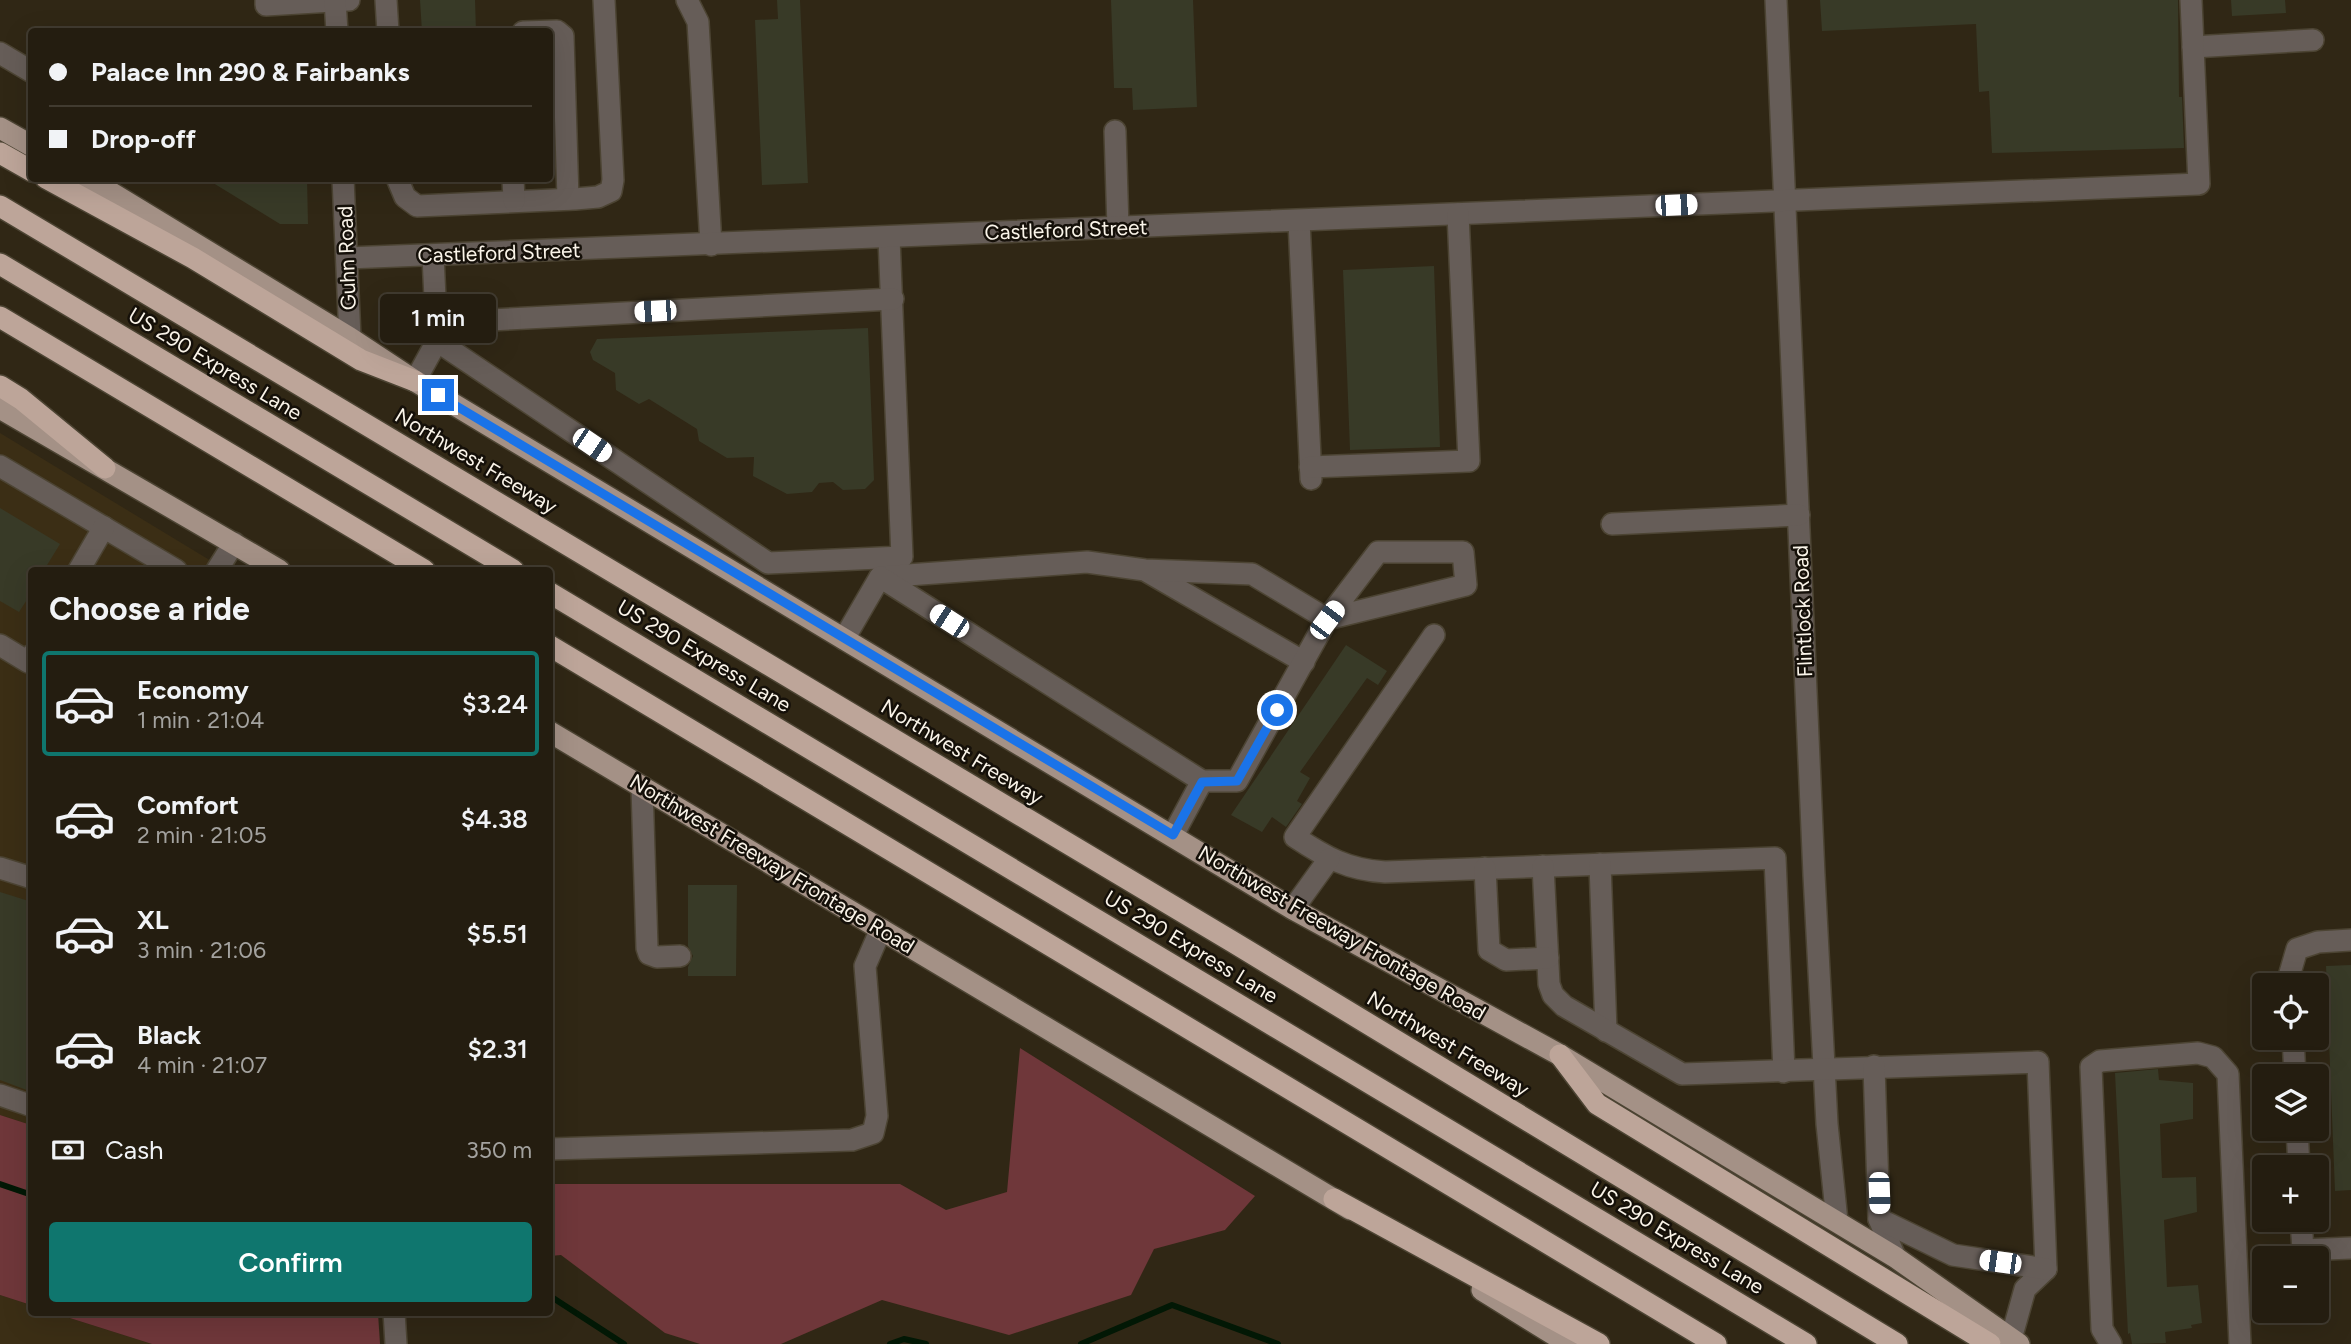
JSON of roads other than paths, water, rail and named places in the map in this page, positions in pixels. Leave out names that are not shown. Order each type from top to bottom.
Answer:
[{"type":"highway","points":[[0,153],[28,169]]},
{"type":"highway","points":[[53,182],[193,258],[361,360],[415,381]]},
{"type":"highway","name":"Northwest Freeway","points":[[0,206],[1185,914],[1897,1344]]},
{"type":"highway","name":"US 290 Express Lane","points":[[0,264],[508,567]]},
{"type":"highway","points":[[0,317],[419,567]]},
{"type":"highway","points":[[0,386],[21,399],[105,468]]},
{"type":"highway","name":"US 290 Express Lane","points":[[553,595],[1806,1344]]},
{"type":"highway","points":[[553,648],[1716,1344]]},
{"type":"highway","points":[[1560,1055],[1597,1104],[1990,1344]]},
{"type":"highway","points":[[1334,1199],[1599,1344]]},
{"type":"main road","points":[[0,128],[28,144]]},
{"type":"main road","name":"Northwest Freeway Frontage Road","points":[[94,182],[350,338],[415,381],[1293,909],[1560,1055],[1837,1221],[1895,1257],[2015,1342]]},
{"type":"main road","points":[[0,408],[274,567]]},
{"type":"main road","name":"Northwest Freeway Frontage Road","points":[[553,734],[1334,1199],[1569,1344]]},
{"type":"street","points":[[266,0],[266,5],[349,0]]},
{"type":"street","points":[[335,0],[337,28]]},
{"type":"street","points":[[386,0],[388,28]]},
{"type":"street","points":[[398,182],[404,197],[417,206],[598,197],[611,191],[613,180],[604,0]]},
{"type":"street","points":[[687,0],[698,22],[711,245]]},
{"type":"street","name":"Flintlock Road","points":[[1776,0],[1824,1070],[1837,1221]]},
{"type":"street","points":[[2191,0],[2193,47],[2313,40]]},
{"type":"street","points":[[553,31],[563,36],[568,199]]},
{"type":"street","name":"Castleford Street","points":[[347,258],[2199,184],[2193,47]]},
{"type":"street","points":[[0,53],[28,70]]},
{"type":"street","points":[[1115,131],[1118,228]]},
{"type":"street","name":"Guhn Road","points":[[343,182],[350,338]]},
{"type":"street","points":[[513,182],[514,201]]},
{"type":"street","points":[[1299,220],[1311,474],[1469,461],[1458,214]]},
{"type":"street","points":[[742,578],[768,563],[902,557],[889,238]]},
{"type":"street","points":[[432,256],[438,341]]},
{"type":"street","points":[[415,381],[438,341],[471,320],[893,299]]},
{"type":"street","points":[[438,341],[768,563]]},
{"type":"street","points":[[0,466],[171,567]]},
{"type":"street","points":[[1612,524],[1799,515]]},
{"type":"street","points":[[81,567],[104,527]]},
{"type":"street","points":[[219,567],[234,543]]},
{"type":"street","points":[[880,577],[1087,562],[1145,570],[1252,574],[1327,620],[1466,585],[1463,552],[1378,552],[1327,620],[1237,781],[1202,782],[880,577]]},
{"type":"street","points":[[1145,570],[1304,662]]},
{"type":"street","points":[[844,639],[880,577]]},
{"type":"street","points":[[1434,635],[1295,837],[1329,859],[1366,871],[1775,858],[1784,1072]]},
{"type":"street","points":[[0,645],[28,662]]},
{"type":"street","points":[[1173,835],[1202,782]]},
{"type":"street","points":[[642,787],[647,948],[652,956],[680,956]]},
{"type":"street","points":[[1293,909],[1329,859]]},
{"type":"street","points":[[1600,864],[1606,1031]]},
{"type":"street","points":[[1543,866],[1548,958],[1553,995],[1563,1006],[1682,1074],[2038,1062],[2046,1269],[2025,1289],[2015,1342]]},
{"type":"street","points":[[0,868],[28,877]]},
{"type":"street","points":[[1485,868],[1489,950],[1506,960],[1548,958]]},
{"type":"street","points":[[1775,877],[1815,875]]},
{"type":"street","points":[[553,1149],[852,1140],[873,1133],[877,1116],[865,966],[881,929]]},
{"type":"street","points":[[2290,973],[2297,949],[2318,942],[2351,940]]},
{"type":"street","points":[[2111,1344],[2102,1329],[2091,1067],[2099,1061],[2197,1053],[2213,1057],[2228,1074],[2240,1344]]},
{"type":"street","points":[[1874,1066],[1880,1219],[1895,1257]]},
{"type":"street","points":[[0,1096],[28,1105]]},
{"type":"street","points":[[1880,1219],[1953,1255],[2046,1269]]},
{"type":"street","points":[[2302,1232],[2303,1250],[2351,1248]]},
{"type":"street","points":[[394,1316],[396,1340]]},
{"type":"waterway","points":[[0,1184],[28,1194]]},
{"type":"waterway","points":[[553,1298],[624,1344]]},
{"type":"waterway","points":[[1081,1344],[1172,1305],[1278,1344]]},
{"type":"waterway","points":[[890,1344],[904,1339],[926,1344]]}]
